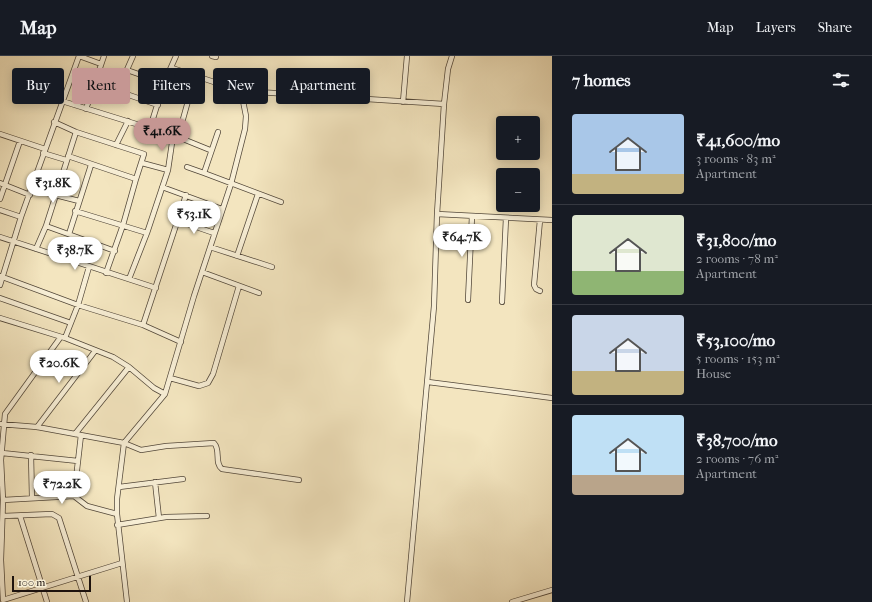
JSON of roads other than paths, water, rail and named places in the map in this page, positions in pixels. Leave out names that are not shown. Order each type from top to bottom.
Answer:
[{"type":"street","points":[[64,96],[79,56],[101,64]]},
{"type":"street","points":[[100,68],[104,56]]},
{"type":"street","points":[[128,68],[133,56]]},
{"type":"street","points":[[403,102],[407,56]]},
{"type":"street","points":[[407,602],[434,306],[437,214],[444,104],[448,69],[452,56]]},
{"type":"street","points":[[172,68],[175,57]]},
{"type":"street","points":[[268,93],[444,104]]},
{"type":"street","points":[[130,94],[158,105],[150,128]]},
{"type":"street","points":[[64,102],[176,136],[210,150]]},
{"type":"street","points":[[0,285],[1,276],[61,104]]},
{"type":"street","points":[[86,109],[88,104]]},
{"type":"street","points":[[129,279],[147,234],[168,170],[176,136],[186,104]]},
{"type":"street","points":[[127,602],[117,525],[116,499],[119,487],[124,443],[165,394],[214,233],[231,184],[246,129],[246,116],[244,104]]},
{"type":"street","points":[[54,122],[76,132],[144,154],[124,225],[106,273]]},
{"type":"street","points":[[116,145],[128,122]]},
{"type":"street","points":[[36,249],[46,226],[54,195],[76,132]]},
{"type":"street","points":[[204,173],[210,150],[218,132]]},
{"type":"street","points":[[0,134],[44,151],[91,164],[136,179]]},
{"type":"street","points":[[0,199],[20,141]]},
{"type":"street","points":[[142,162],[168,170]]},
{"type":"street","points":[[69,234],[78,201],[91,164]]},
{"type":"street","points":[[187,167],[281,202]]},
{"type":"street","points":[[0,183],[30,195]]},
{"type":"street","points":[[162,186],[222,209]]},
{"type":"street","points":[[32,189],[78,201]]},
{"type":"street","points":[[237,256],[258,194]]},
{"type":"street","points":[[143,325],[179,221],[186,195]]},
{"type":"street","points":[[0,210],[21,217]]},
{"type":"street","points":[[75,211],[124,225],[147,234]]},
{"type":"street","points":[[437,214],[552,220]]},
{"type":"street","points":[[468,300],[472,216]]},
{"type":"street","points":[[502,302],[506,218]]},
{"type":"street","points":[[540,220],[534,285],[536,290],[540,291]]},
{"type":"street","points":[[179,221],[214,233]]},
{"type":"street","points":[[46,226],[115,251]]},
{"type":"street","points":[[0,237],[106,273],[156,288]]},
{"type":"street","points":[[210,247],[272,267]]},
{"type":"street","points":[[89,267],[72,322],[62,338],[7,410],[3,424],[2,453],[0,460],[4,516],[1,560],[2,600],[43,589],[122,563]]},
{"type":"street","points":[[202,272],[259,293]]},
{"type":"street","points":[[1,276],[78,305],[143,325],[180,342]]},
{"type":"street","points":[[170,378],[199,386],[208,383],[213,374],[239,286]]},
{"type":"street","points":[[0,298],[72,322]]},
{"type":"street","points":[[0,318],[62,338],[113,357],[129,367],[159,392],[165,394]]},
{"type":"street","points":[[36,427],[95,351]]},
{"type":"street","points":[[75,434],[129,367]]},
{"type":"street","points":[[428,382],[552,398]]},
{"type":"street","points":[[3,424],[36,427],[82,435],[124,443],[141,450],[166,446],[214,443],[217,447],[218,464],[222,469],[299,480]]},
{"type":"street","points":[[74,496],[82,435]]},
{"type":"street","points":[[2,453],[78,461]]},
{"type":"street","points":[[31,455],[32,498]]},
{"type":"street","points":[[119,487],[182,479]]},
{"type":"street","points":[[155,482],[159,518]]},
{"type":"street","points":[[3,500],[74,496],[87,506],[117,514]]},
{"type":"street","points":[[4,516],[52,514],[59,518],[86,602]]},
{"type":"street","points":[[20,516],[47,602]]},
{"type":"street","points":[[117,525],[159,518],[207,516]]},
{"type":"street","points":[[512,602],[552,590]]}]
